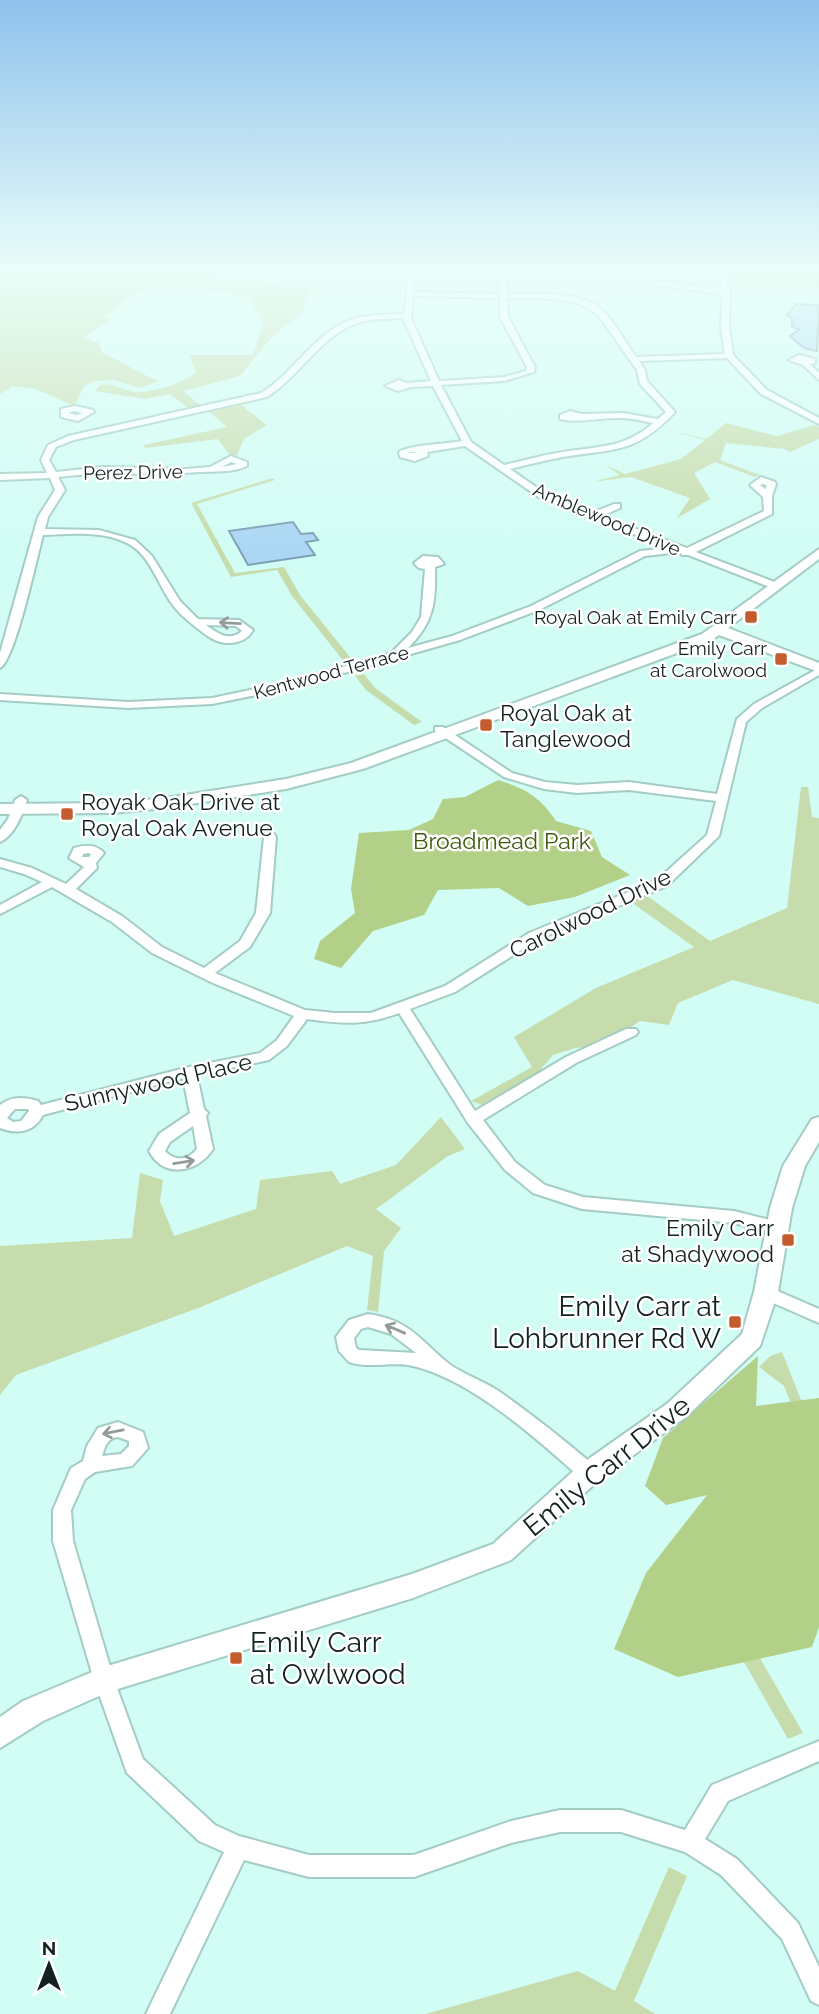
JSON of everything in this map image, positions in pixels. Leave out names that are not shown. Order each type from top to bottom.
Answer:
[{"type":"main road","points":[[0,809],[20,805],[112,808],[245,792],[333,773],[707,637],[718,629]]},
{"type":"street","points":[[0,665],[41,532],[43,517],[60,489],[45,460],[47,451],[59,442],[91,433],[264,395],[279,387],[305,362]]},
{"type":"street","name":"Amblewood Drive","points":[[427,362],[467,443],[542,496],[776,586]]},
{"type":"street","points":[[407,385],[504,379],[530,372],[528,362]]},
{"type":"street","points":[[502,468],[558,455],[621,447],[661,422],[671,412],[643,382],[641,370],[635,362]]},
{"type":"street","points":[[641,370],[658,362]]},
{"type":"street","points":[[736,362],[764,392],[819,421]]},
{"type":"street","points":[[805,363],[819,378]]},
{"type":"street","points":[[583,416],[623,415],[661,422]]},
{"type":"street","points":[[91,433],[74,418],[86,416],[104,430]]},
{"type":"street","points":[[422,450],[467,443]]},
{"type":"street","name":"Perez Drive","points":[[0,477],[17,479],[118,469],[179,472],[214,467]]},
{"type":"street","points":[[681,551],[769,512],[767,496]]},
{"type":"street","points":[[593,516],[617,506]]},
{"type":"street","points":[[41,532],[102,533],[132,541],[143,550],[176,607],[195,622]]},
{"type":"street","points":[[643,553],[648,538]]},
{"type":"street","name":"Kentwood Terrace","points":[[0,697],[128,705],[212,701],[291,685],[456,638],[535,608],[643,553],[681,551]]},
{"type":"street","points":[[718,629],[819,553]]},
{"type":"street","points":[[393,657],[420,633],[429,615],[430,568]]},
{"type":"street","points":[[718,629],[819,669]]},
{"type":"street","name":"Carolwood Drive","points":[[0,863],[68,890],[117,919],[157,950],[205,974],[303,1014],[335,1018],[372,1018],[450,989],[534,936],[662,883],[713,836],[741,721],[758,705],[819,669]]},
{"type":"street","points":[[443,732],[508,775],[544,785],[578,789],[629,786],[721,798]]},
{"type":"street","points":[[0,800],[20,805],[0,838]]},
{"type":"street","points":[[205,974],[246,944],[263,913],[270,837]]},
{"type":"street","points":[[68,890],[87,874],[91,868],[89,862]]},
{"type":"street","points":[[0,910],[52,882]]},
{"type":"street","points":[[403,1008],[431,1058],[473,1119],[510,1166],[539,1189],[582,1203],[734,1217],[776,1227]]},
{"type":"street","name":"Sunnywood Place","points":[[37,1111],[25,1102],[15,1103],[6,1107],[0,1118],[11,1128],[21,1127],[30,1124],[37,1111],[189,1072],[264,1057],[282,1043],[303,1014]]},
{"type":"street","points":[[473,1119],[571,1060],[631,1032]]},
{"type":"street","points":[[189,1072],[200,1114]]},
{"type":"street","name":"Emily Carr Drive","points":[[0,1734],[33,1711],[104,1680],[413,1586],[502,1552],[589,1473],[677,1410],[752,1339],[766,1292],[776,1227],[794,1166],[819,1124]]},
{"type":"street","points":[[766,1292],[819,1316]]},
{"type":"street","points":[[446,1372],[403,1331],[383,1324],[364,1321],[349,1330],[345,1337],[348,1351],[355,1357],[414,1359],[446,1372],[521,1416],[589,1473]]},
{"type":"street","points":[[91,1465],[78,1474],[62,1510],[64,1541],[104,1680],[135,1766],[207,1833],[237,1847],[309,1866],[414,1866],[511,1832],[560,1821],[621,1821],[690,1843],[729,1867],[790,1931],[819,1993]]},
{"type":"street","points":[[690,1843],[720,1793],[819,1751]]},
{"type":"street","points":[[158,2014],[237,1847]]},
{"type":"green space","points":[[0,362],[121,362],[160,381],[140,388],[115,380],[95,381],[84,386],[75,405],[36,389],[12,386],[0,394]]},
{"type":"green space","points":[[192,362],[251,362],[240,376],[183,391],[201,406],[189,409],[170,394],[145,399],[95,391],[100,385],[133,392],[158,389],[186,379],[196,371]]},
{"type":"green space","points":[[241,405],[267,425],[244,439],[236,457],[231,457],[218,439],[145,448],[144,445],[227,427],[209,412]]},
{"type":"green space","points":[[726,423],[777,436],[815,425],[819,427],[819,439],[790,452],[785,449],[726,443],[720,460],[760,475],[755,477],[715,462],[694,473],[710,499],[677,518],[690,498],[631,477],[592,482],[620,475],[606,465],[625,474],[681,459],[705,440],[664,429],[706,439]]},
{"type":"green space","points":[[273,478],[275,480],[197,504],[235,573],[284,567],[300,595],[353,661],[345,663],[292,596],[277,570],[231,577],[191,503]]},
{"type":"green space","points":[[364,674],[375,688],[422,722],[414,725],[366,690],[355,676]]},
{"type":"green space","name":"Broadmead Park","points":[[498,780],[531,795],[556,821],[591,831],[602,857],[630,875],[575,897],[528,906],[499,888],[438,890],[424,915],[373,931],[341,968],[314,959],[320,941],[355,913],[351,889],[359,833],[409,830],[433,819],[443,799],[465,797]]},
{"type":"green space","points":[[801,787],[808,787],[812,817],[819,818],[819,1004],[733,980],[678,1003],[669,1025],[640,1021],[605,1045],[575,1048],[553,1055],[526,1086],[485,1106],[471,1101],[532,1067],[514,1037],[596,988],[694,947],[631,902],[646,895],[710,941],[787,908]]},
{"type":"green space","points":[[441,1117],[465,1149],[448,1156],[376,1209],[401,1228],[384,1251],[378,1312],[367,1310],[373,1256],[347,1246],[201,1307],[16,1375],[0,1395],[0,1246],[132,1238],[140,1173],[163,1180],[160,1201],[174,1236],[256,1209],[260,1180],[332,1171],[340,1184],[396,1165]]},
{"type":"green space","points":[[782,1352],[815,1435],[819,1435],[819,1601],[808,1616],[749,1639],[803,1733],[788,1739],[737,1650],[719,1647],[740,1533],[813,1457],[784,1386],[759,1367],[770,1356]]},
{"type":"green space","points":[[758,1356],[756,1406],[819,1398],[819,1627],[812,1647],[678,1677],[614,1649],[646,1573],[707,1495],[666,1505],[645,1486],[663,1438]]},
{"type":"green space","points":[[669,1867],[687,1876],[634,2001],[655,2014],[426,2014],[578,1971],[615,1991]]},
{"type":"water","points":[[293,522],[301,534],[313,533],[318,540],[306,542],[315,555],[248,565],[229,531]]},
{"type":"place","name":"Royal Oak at Emily Carr","points":[[751,617]]},
{"type":"place","name":"Emily Carr at Carolwood","points":[[781,659]]},
{"type":"place","name":"Royal Oak at Tanglewood","points":[[486,725]]},
{"type":"place","name":"Royak Oak Drive at Royal Oak Avenue","points":[[67,814]]},
{"type":"place","name":"Emily Carr at Shadywood","points":[[788,1240]]},
{"type":"place","name":"Emily Carr at Lohbrunner Rd W","points":[[735,1322]]},
{"type":"place","name":"Emily Carr at Owlwood","points":[[236,1658]]}]
